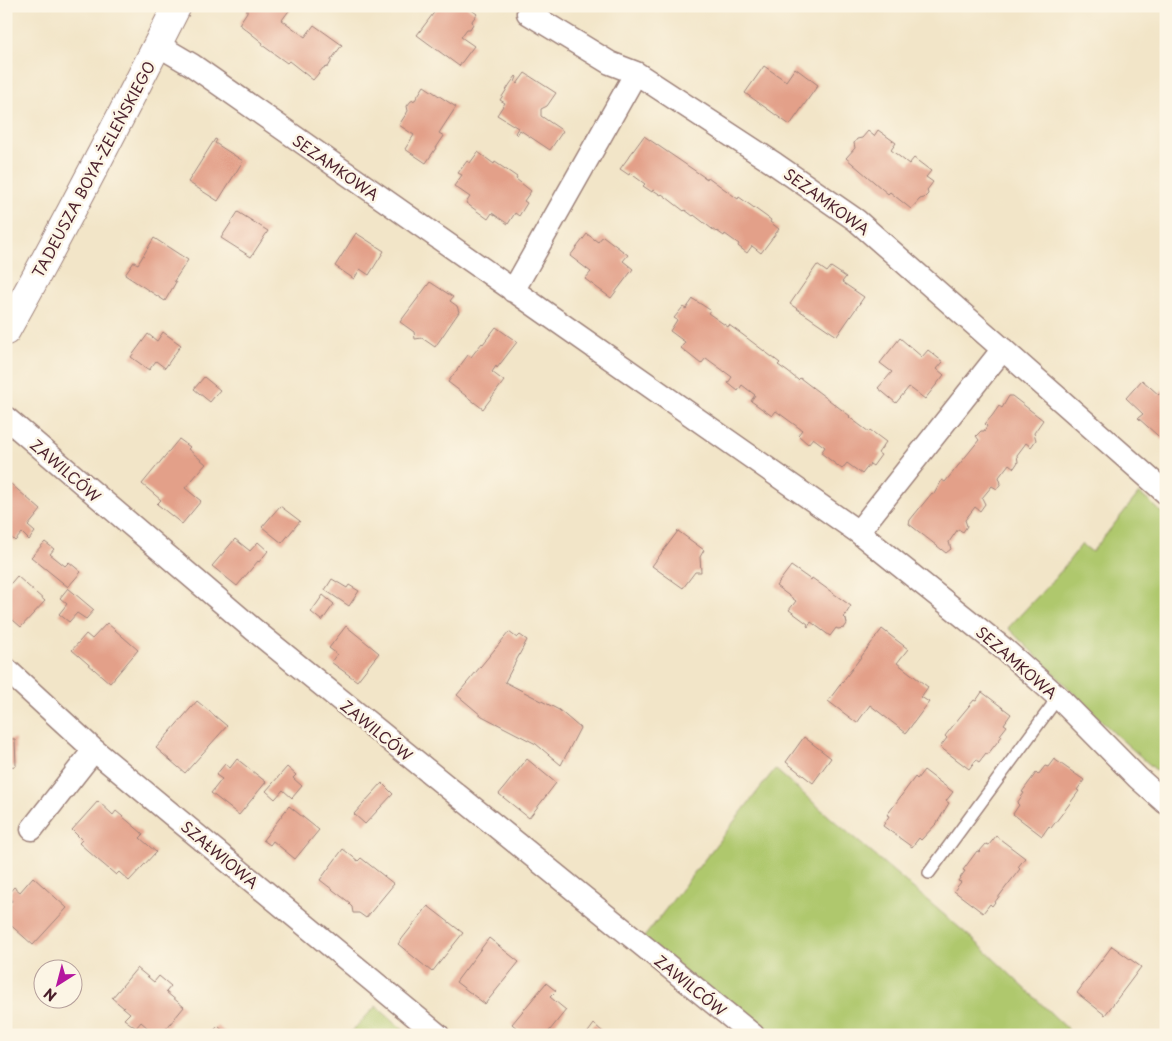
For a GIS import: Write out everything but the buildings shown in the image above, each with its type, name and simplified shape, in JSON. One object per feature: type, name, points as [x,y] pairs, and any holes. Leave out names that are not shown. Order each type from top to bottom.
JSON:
[{"type":"street","name":"TADEUSZA BOYA-ŻELEŃSKIEGO","points":[[6,331],[47,259],[178,6]]},
{"type":"street","name":"SEZAMKOWA","points":[[528,13],[610,63],[636,74],[775,164],[856,220],[1166,493]]},
{"type":"street","name":"SEZAMKOWA","points":[[158,45],[192,65],[513,292],[858,532],[1004,649],[1057,696],[1138,778],[1166,803]]},
{"type":"street","points":[[513,292],[636,74]]},
{"type":"street","points":[[858,532],[1002,349]]},
{"type":"street","name":"ZAWILCÓW","points":[[6,418],[253,629],[753,1035]]},
{"type":"street","name":"SZAŁWIOWA","points":[[6,669],[94,750],[438,1035]]},
{"type":"street","points":[[32,829],[94,750]]},
{"type":"lane","points":[[929,873],[1042,720],[1057,696]]},
{"type":"green space","points":[[1139,493],[1166,516],[1166,779],[1114,733],[1008,628],[1056,577],[1082,544],[1092,552]]},
{"type":"green space","points":[[775,769],[975,941],[1074,1035],[755,1035],[641,941]]},
{"type":"green space","points":[[376,1006],[409,1035],[348,1035]]}]
